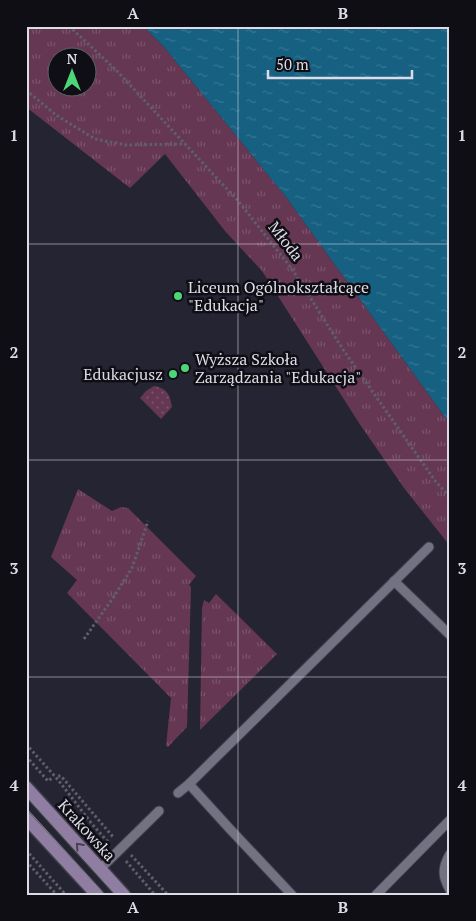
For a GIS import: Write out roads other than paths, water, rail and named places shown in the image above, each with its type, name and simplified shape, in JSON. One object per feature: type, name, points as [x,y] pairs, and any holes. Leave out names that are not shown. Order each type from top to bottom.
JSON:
[{"type":"main road","name":"Krakowska","points":[[26,788],[124,895]]},
{"type":"main road","points":[[26,818],[97,895]]},
{"type":"lane","points":[[178,793],[429,547]]},
{"type":"lane","points":[[394,581],[450,635]]},
{"type":"lane","points":[[189,784],[292,895]]},
{"type":"lane","points":[[100,868],[159,812]]},
{"type":"lane","points":[[376,895],[450,820]]},
{"type":"lane","points":[[450,854],[445,863],[444,876],[450,890]]},
{"type":"water","points":[[143,26],[450,26],[450,424],[286,197],[164,47]]},
{"type":"tram line","points":[[26,796],[116,895]]},
{"type":"tram line","points":[[26,808],[105,895]]},
{"type":"place","name":"Liceum Ogólnokształcące \"Edukacja\"","points":[[178,296]]},
{"type":"place","name":"Wyższa Szkoła Zarządzania \"Edukacja\"","points":[[185,368]]},
{"type":"place","name":"Edukacjusz","points":[[173,374]]}]
